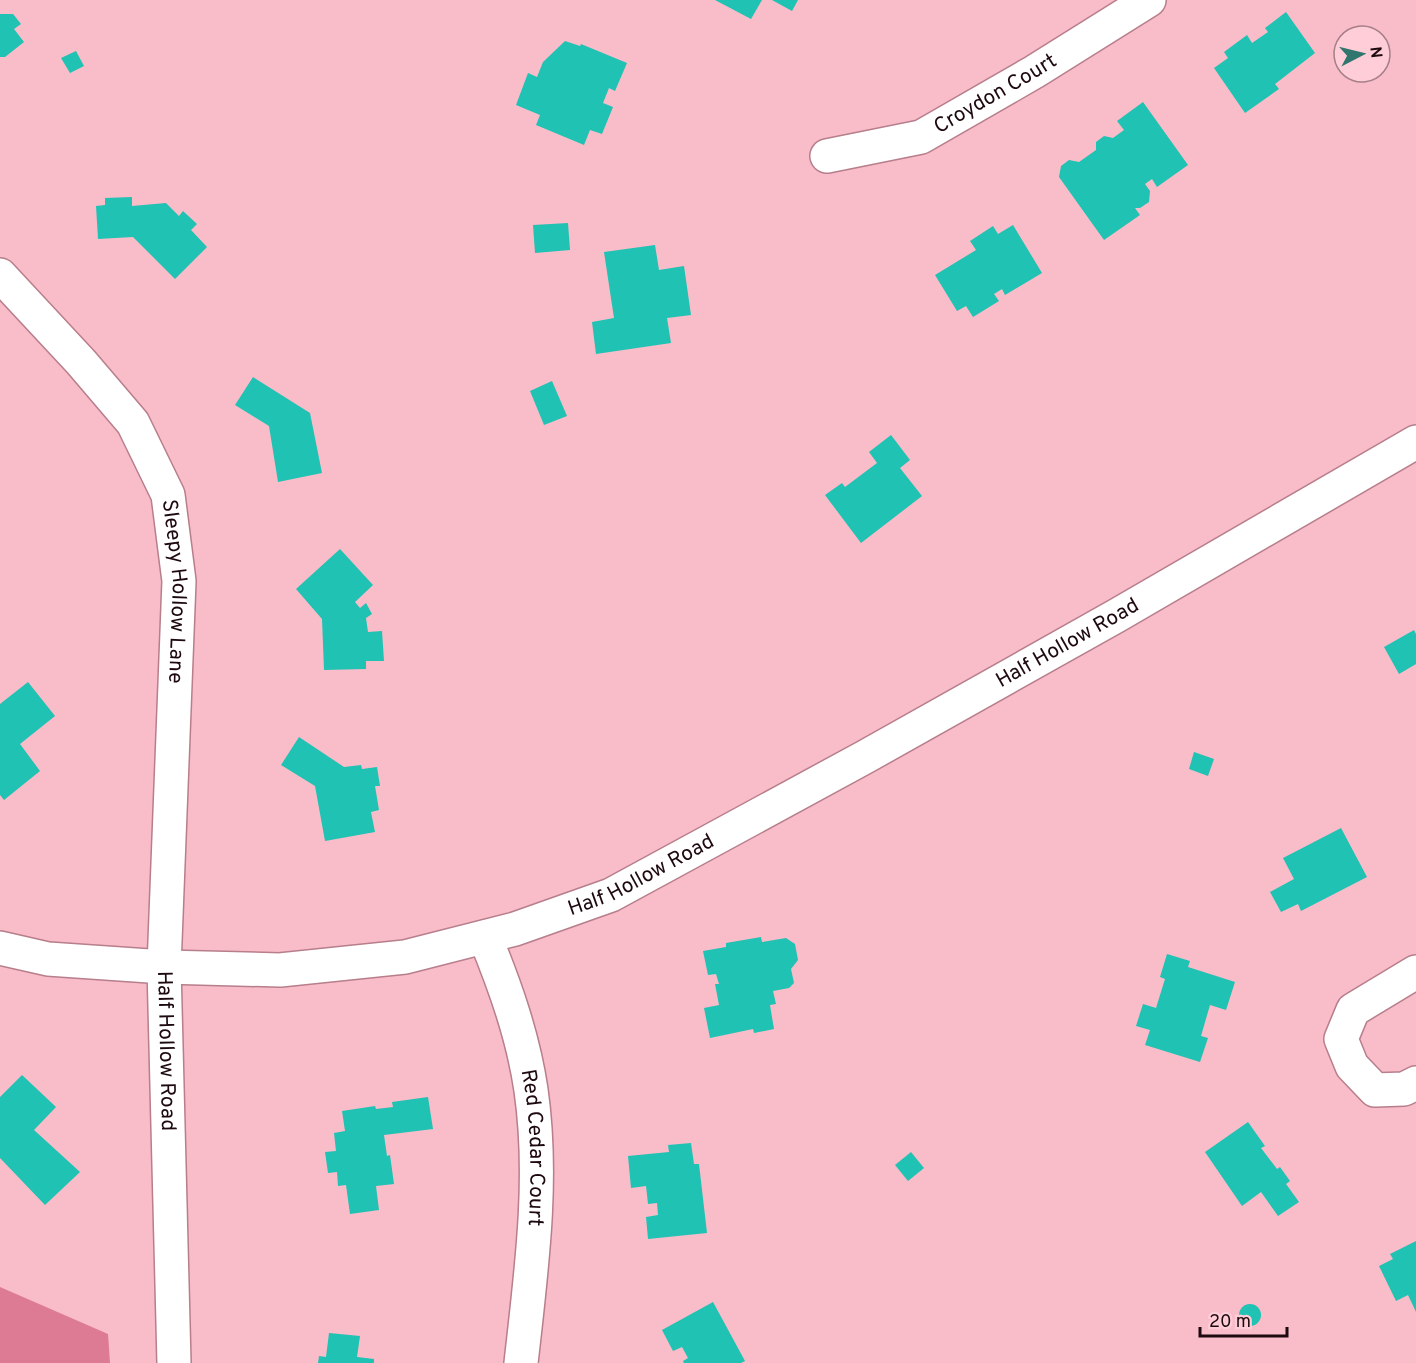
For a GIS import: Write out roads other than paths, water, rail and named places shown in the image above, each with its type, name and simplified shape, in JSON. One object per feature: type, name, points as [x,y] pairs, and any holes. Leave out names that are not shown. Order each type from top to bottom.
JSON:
[{"type":"street","name":"Croydon Court","points":[[827,156],[921,137],[1034,72],[1149,0]]},
{"type":"street","name":"Sleepy Hollow Lane","points":[[0,275],[81,362],[133,423],[168,495],[179,581],[164,967]]},
{"type":"street","name":"Half Hollow Road","points":[[174,1363],[164,967],[291,969],[405,957],[515,929],[611,895],[865,757],[1105,622],[1416,442]]},
{"type":"street","name":"Red Cedar Court","points":[[485,937],[515,1018],[531,1088],[536,1173],[532,1266],[521,1363]]},
{"type":"street","points":[[0,948],[48,959],[164,967]]},
{"type":"street","points":[[1416,972],[1353,1010],[1341,1040],[1352,1066],[1375,1090],[1404,1089],[1416,1083]]}]
